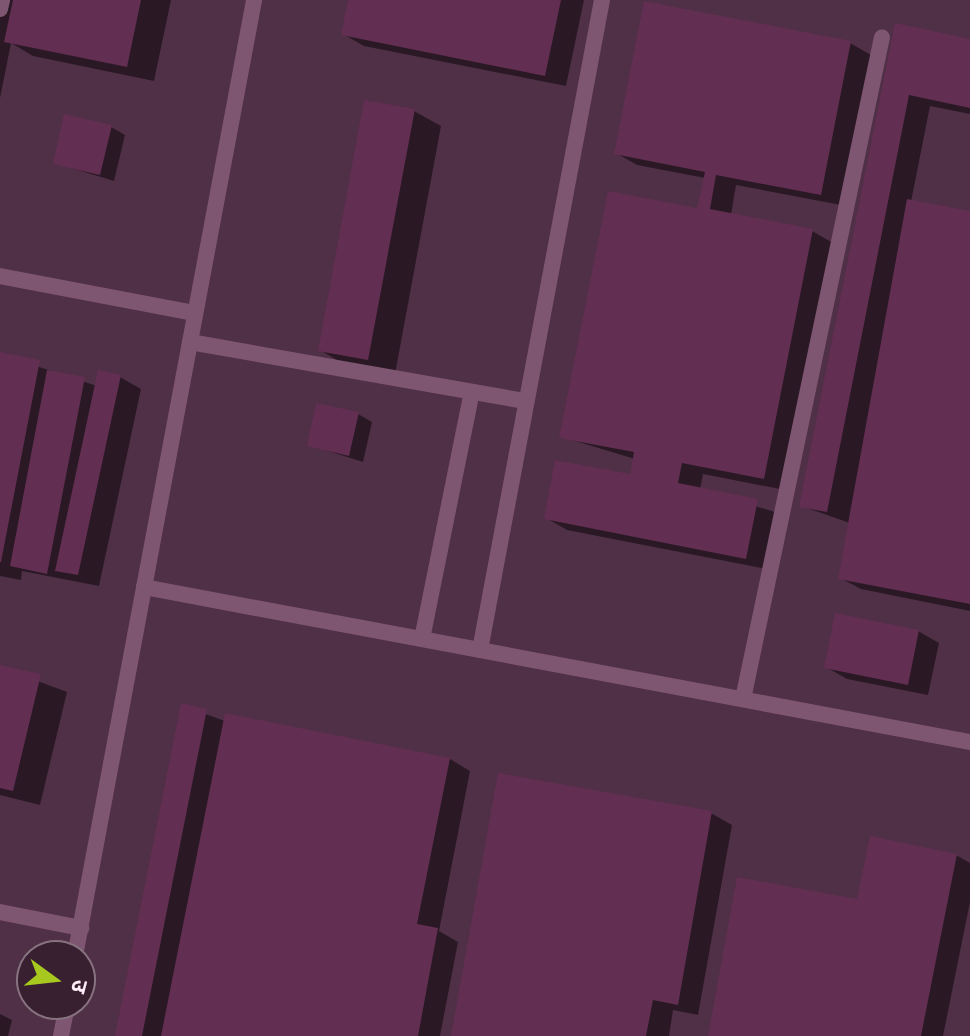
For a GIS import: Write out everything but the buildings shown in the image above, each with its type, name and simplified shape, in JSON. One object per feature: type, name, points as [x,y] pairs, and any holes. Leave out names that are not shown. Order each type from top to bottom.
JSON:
[{"type":"lane","points":[[0,9],[2,0]]},
{"type":"lane","points":[[78,940],[254,0]]},
{"type":"lane","points":[[480,650],[524,401],[602,0]]},
{"type":"lane","points":[[743,699],[882,37]]},
{"type":"lane","points":[[0,276],[194,313]]},
{"type":"lane","points":[[190,342],[524,401]]},
{"type":"lane","points":[[422,639],[472,392]]},
{"type":"lane","points":[[144,587],[970,742]]},
{"type":"lane","points":[[0,912],[81,928]]},
{"type":"shaded area","points":[[0,0],[970,0],[970,1036],[0,1036]]}]
